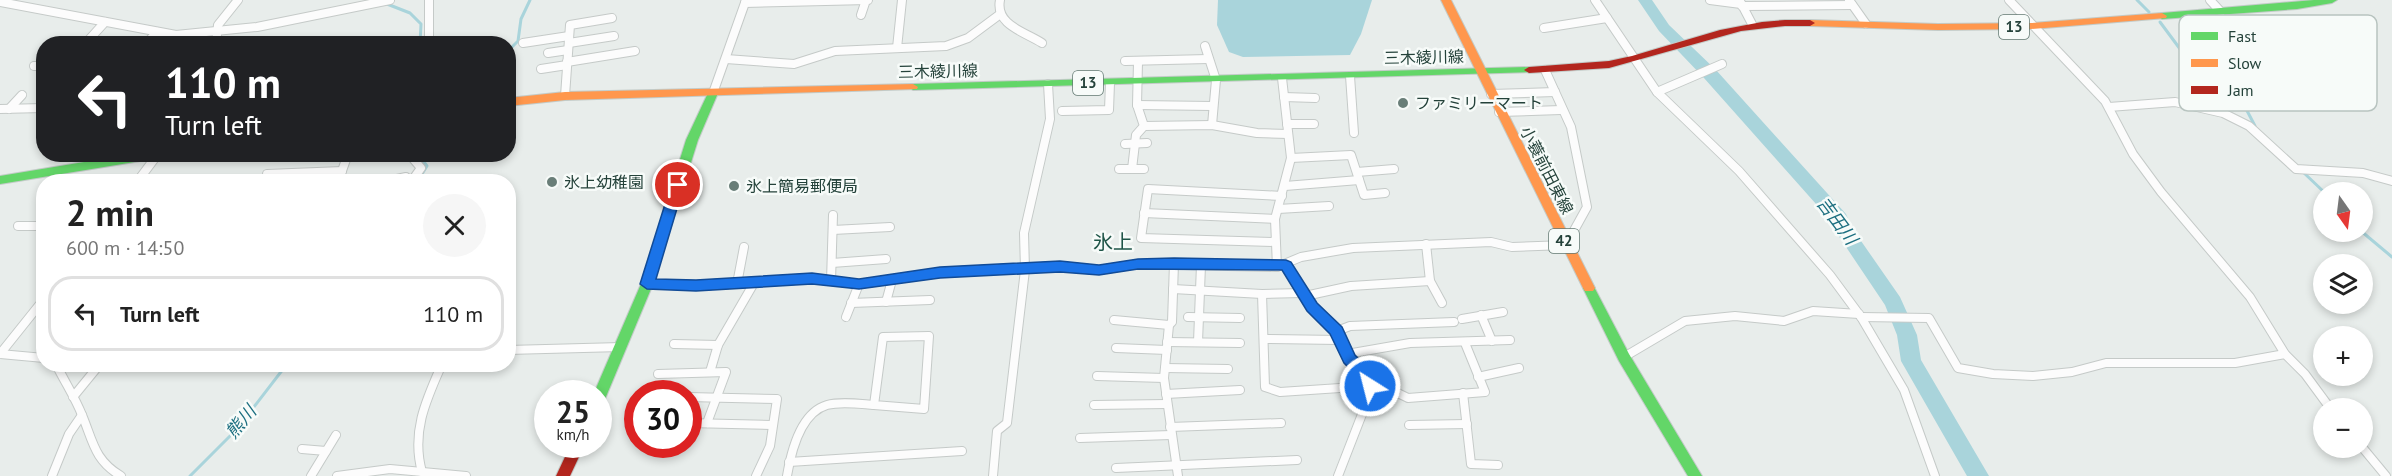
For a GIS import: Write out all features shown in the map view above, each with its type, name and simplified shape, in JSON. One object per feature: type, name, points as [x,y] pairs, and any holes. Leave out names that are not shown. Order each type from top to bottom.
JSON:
[{"type":"main road","name":"小蓑前田東線","points":[[1446,0],[1499,112],[1624,357],[1695,476]]},
{"type":"main road","name":"三木綾川線","points":[[2181,15],[2329,0]]},
{"type":"main road","name":"三木綾川線","points":[[516,101],[565,96],[1545,70],[1600,67],[1634,60],[1752,24],[1794,22],[2031,26],[2179,15]]},
{"type":"main road","points":[[606,380],[647,284],[692,140],[713,93]]},
{"type":"main road","points":[[38,174],[114,162]]},
{"type":"main road","points":[[0,180],[36,174]]},
{"type":"main road","points":[[563,476],[571,458]]},
{"type":"street","points":[[218,36],[218,25],[222,16],[238,0]]},
{"type":"street","points":[[0,2],[176,35],[290,21],[390,0]]},
{"type":"street","points":[[429,0],[429,36]]},
{"type":"street","points":[[713,93],[746,1],[867,0],[861,15]]},
{"type":"street","points":[[897,48],[902,0]]},
{"type":"street","points":[[999,0],[999,15],[1006,24],[1030,33],[1042,43]]},
{"type":"street","points":[[1595,0],[1658,92],[1739,171],[1830,275],[1860,316],[1904,390],[1935,476]]},
{"type":"street","points":[[1710,0],[1741,3],[1851,2],[1866,24]]},
{"type":"street","points":[[2009,0],[2031,26],[2090,84],[2109,107],[2133,154],[2161,192],[2250,297],[2285,354],[2305,374],[2323,398]]},
{"type":"street","points":[[2210,0],[2222,12]]},
{"type":"street","points":[[1741,3],[1752,24]]},
{"type":"street","points":[[726,59],[794,64],[811,60],[818,54],[835,51],[962,43],[975,36],[999,15]]},
{"type":"street","points":[[565,96],[570,25],[612,18]]},
{"type":"street","points":[[1544,28],[1607,18]]},
{"type":"street","points":[[92,36],[105,22]]},
{"type":"street","points":[[153,36],[157,32]]},
{"type":"street","points":[[523,42],[569,43],[614,36]]},
{"type":"street","points":[[549,53],[569,43]]},
{"type":"street","points":[[1205,46],[1213,64],[1216,80],[1212,125]]},
{"type":"street","points":[[541,69],[635,51]]},
{"type":"street","points":[[1125,61],[1209,59]]},
{"type":"street","points":[[1138,62],[1137,105],[1144,126]]},
{"type":"street","points":[[1658,92],[1720,65]]},
{"type":"street","points":[[647,284],[696,286],[753,284],[789,279],[859,284],[940,273],[1025,270],[1060,266],[1099,270],[1138,264],[1174,263],[1282,266],[1301,257],[1353,248],[1491,242],[1512,247],[1566,245],[1587,207],[1571,127],[1561,110],[1545,70]]},
{"type":"street","points":[[1350,76],[1354,133]]},
{"type":"street","points":[[1282,78],[1291,158],[1275,219],[1275,242],[1282,266],[1338,336],[1347,354],[1370,383],[1366,404],[1338,476]]},
{"type":"street","points":[[1062,111],[1109,110],[1110,83]]},
{"type":"street","points":[[993,476],[998,431],[1007,423],[1025,270],[1024,233],[1050,119],[1048,84]]},
{"type":"street","points":[[1491,94],[1554,92]]},
{"type":"street","points":[[4,109],[22,95]]},
{"type":"street","points":[[1284,97],[1315,98]]},
{"type":"street","points":[[2109,107],[2179,103]]},
{"type":"street","points":[[1137,105],[1212,106]]},
{"type":"street","points":[[4,109],[36,108]]},
{"type":"street","points":[[1499,112],[1561,110]]},
{"type":"street","points":[[2214,111],[2249,126],[2296,169],[2363,173],[2392,181]]},
{"type":"street","points":[[1287,124],[1314,124]]},
{"type":"street","points":[[1132,169],[1136,135],[1144,126],[1212,125],[1257,133],[1288,134]]},
{"type":"street","points":[[1125,144],[1147,143]]},
{"type":"street","points":[[1291,158],[1351,155],[1364,195],[1384,193]]},
{"type":"street","points":[[143,174],[152,162]]},
{"type":"street","points":[[341,174],[345,162]]},
{"type":"street","points":[[416,162],[421,168],[417,174]]},
{"type":"street","points":[[1119,169],[1144,169]]},
{"type":"street","points":[[1285,186],[1394,169]]},
{"type":"street","points":[[267,174],[342,171]]},
{"type":"street","points":[[1275,242],[1141,238],[1148,189],[1282,196]]},
{"type":"street","points":[[1278,209],[1329,206]]},
{"type":"street","points":[[1144,213],[1275,219]]},
{"type":"street","points":[[831,281],[833,216]]},
{"type":"street","points":[[18,226],[36,226]]},
{"type":"street","points":[[833,230],[890,227]]},
{"type":"street","points":[[1426,244],[1430,281],[1442,303]]},
{"type":"street","points":[[738,284],[744,247]]},
{"type":"street","points":[[832,263],[886,259]]},
{"type":"street","points":[[1174,263],[1172,322],[1169,325],[1165,373],[1170,431],[1178,471]]},
{"type":"street","points":[[1198,342],[1201,265]]},
{"type":"street","points":[[886,302],[892,280]]},
{"type":"street","points":[[1173,289],[1303,295],[1351,286],[1430,281]]},
{"type":"street","points":[[710,372],[718,345],[753,284]]},
{"type":"street","points":[[846,317],[859,284]]},
{"type":"street","points":[[1262,294],[1263,380],[1265,387],[1271,391],[1370,383],[1408,398],[1485,392],[1465,343]]},
{"type":"street","points":[[852,303],[930,300]]},
{"type":"street","points":[[0,354],[36,309]]},
{"type":"street","points":[[1624,357],[1685,321],[1735,316],[1784,321],[1813,311],[1879,318],[1929,318],[1958,368],[1975,372],[2038,375],[2089,370],[2106,363],[2235,363],[2285,354]]},
{"type":"street","points":[[1264,339],[1338,336],[1350,326],[1458,320],[1503,312]]},
{"type":"street","points":[[1481,315],[1492,341]]},
{"type":"street","points":[[1188,317],[1240,318]]},
{"type":"street","points":[[1114,320],[1169,325]]},
{"type":"street","points":[[787,476],[789,462],[801,432],[813,413],[827,404],[924,409],[929,336],[883,337],[874,406]]},
{"type":"street","points":[[1347,354],[1410,343],[1510,340]]},
{"type":"street","points":[[1116,348],[1198,342],[1240,343]]},
{"type":"street","points":[[674,344],[718,345]]},
{"type":"street","points":[[516,350],[621,347]]},
{"type":"street","points":[[0,354],[36,357]]},
{"type":"street","points":[[1478,376],[1519,368]]},
{"type":"street","points":[[1097,376],[1228,369]]},
{"type":"street","points":[[60,372],[82,415],[90,442],[108,468],[121,476]]},
{"type":"street","points":[[73,397],[93,372]]},
{"type":"street","points":[[422,472],[415,442],[418,426],[439,372]]},
{"type":"street","points":[[658,374],[726,372],[707,423]]},
{"type":"street","points":[[1094,405],[1167,399],[1222,390],[1240,390]]},
{"type":"street","points":[[1463,393],[1471,464],[1498,465]]},
{"type":"street","points":[[702,397],[777,399],[771,425],[770,446],[756,476]]},
{"type":"street","points":[[52,476],[69,434],[82,415]]},
{"type":"street","points":[[702,423],[771,425]]},
{"type":"street","points":[[1080,438],[1281,423]]},
{"type":"street","points":[[1409,425],[1467,424]]},
{"type":"street","points":[[311,476],[336,435]]},
{"type":"street","points":[[302,449],[326,451]]},
{"type":"street","points":[[789,462],[962,451]]},
{"type":"street","points":[[2371,458],[2386,476]]},
{"type":"street","points":[[1116,468],[1178,471],[1297,460]]},
{"type":"street","points":[[337,476],[390,469],[466,476]]},
{"type":"water","points":[[1218,0],[1372,0],[1361,34],[1350,55],[1243,57],[1229,52],[1217,25]]},
{"type":"waterway","name":"熊川","points":[[516,43],[521,19],[530,0]]},
{"type":"waterway","name":"吉田川","points":[[1645,0],[1664,28],[1710,74],[1840,219],[1844,230],[1893,302],[1907,335],[1911,361],[1978,476]]},
{"type":"waterway","points":[[2137,0],[2149,12]]},
{"type":"waterway","points":[[387,4],[410,13],[421,24],[420,36]]},
{"type":"waterway","points":[[2160,22],[2179,48]]},
{"type":"waterway","points":[[2247,111],[2255,126]]},
{"type":"waterway","name":"熊川","points":[[422,174],[427,166],[424,162]]},
{"type":"waterway","points":[[2304,173],[2313,182]]},
{"type":"waterway","points":[[2373,241],[2392,257]]},
{"type":"waterway","name":"熊川","points":[[190,476],[237,429],[281,372]]},
{"type":"traffic: fast","points":[[2162,16],[2297,6],[2332,0]]},
{"type":"traffic: fast","points":[[913,87],[1529,70]]},
{"type":"traffic: fast","points":[[606,380],[647,284],[692,140],[713,93]]},
{"type":"traffic: fast","points":[[37,174],[110,162]]},
{"type":"traffic: fast","points":[[0,180],[36,174]]},
{"type":"traffic: fast","points":[[1589,288],[1624,357],[1695,476]]},
{"type":"traffic: slow","points":[[1446,0],[1589,288]]},
{"type":"traffic: slow","points":[[1810,23],[1938,27],[2031,26],[2162,16]]},
{"type":"traffic: slow","points":[[516,101],[565,96],[913,87]]},
{"type":"traffic: jam","points":[[1529,70],[1609,65],[1741,28],[1785,23],[1810,23]]},
{"type":"traffic: jam","points":[[563,476],[571,458]]},
{"type":"place","name":"ファミリーマート","points":[[1403,103]]},
{"type":"place","name":"氷上幼稚園","points":[[552,182]]},
{"type":"place","name":"氷上簡易郵便局","points":[[734,186]]},
{"type":"district","name":"氷上","points":[[1113,242]]},
{"type":"route","points":[[678,185],[647,284],[696,286],[767,284],[789,279],[812,279],[859,284],[940,273],[1025,270],[1060,266],[1099,270],[1138,264],[1174,263],[1277,267],[1286,265],[1312,307],[1337,331],[1349,359],[1371,380],[1370,386]]}]
